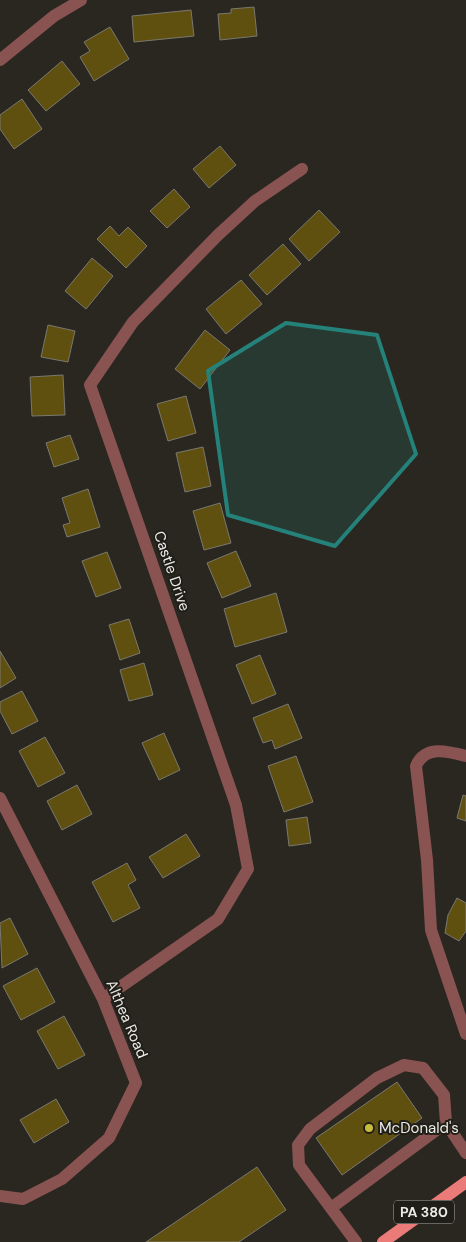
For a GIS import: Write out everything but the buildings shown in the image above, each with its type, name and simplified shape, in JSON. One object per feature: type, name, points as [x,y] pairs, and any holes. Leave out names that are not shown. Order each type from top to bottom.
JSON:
[{"type":"main road","name":"PA 380","points":[[383,1242],[466,1182]]},
{"type":"street","points":[[0,60],[54,16],[81,0]]},
{"type":"street","name":"Castle Drive","points":[[103,999],[218,920],[248,869],[236,805],[90,385],[133,322],[211,241],[255,202],[302,169]]},
{"type":"street","points":[[466,756],[432,751],[420,757],[416,766],[427,860],[432,930],[466,1034]]},
{"type":"street","name":"Althea Road","points":[[0,798],[103,999],[136,1083],[109,1138],[62,1179],[23,1199],[0,1196]]},
{"type":"street","points":[[356,1242],[299,1165],[298,1145],[310,1129],[377,1078],[404,1065],[423,1068],[444,1095],[446,1122],[466,1153]]},
{"type":"street","points":[[331,1208],[446,1122]]},
{"type":"highlighted area","points":[[286,323],[377,335],[416,454],[335,546],[228,515],[208,371]]},
{"type":"place","name":"McDonald's","points":[[369,1128]]}]
